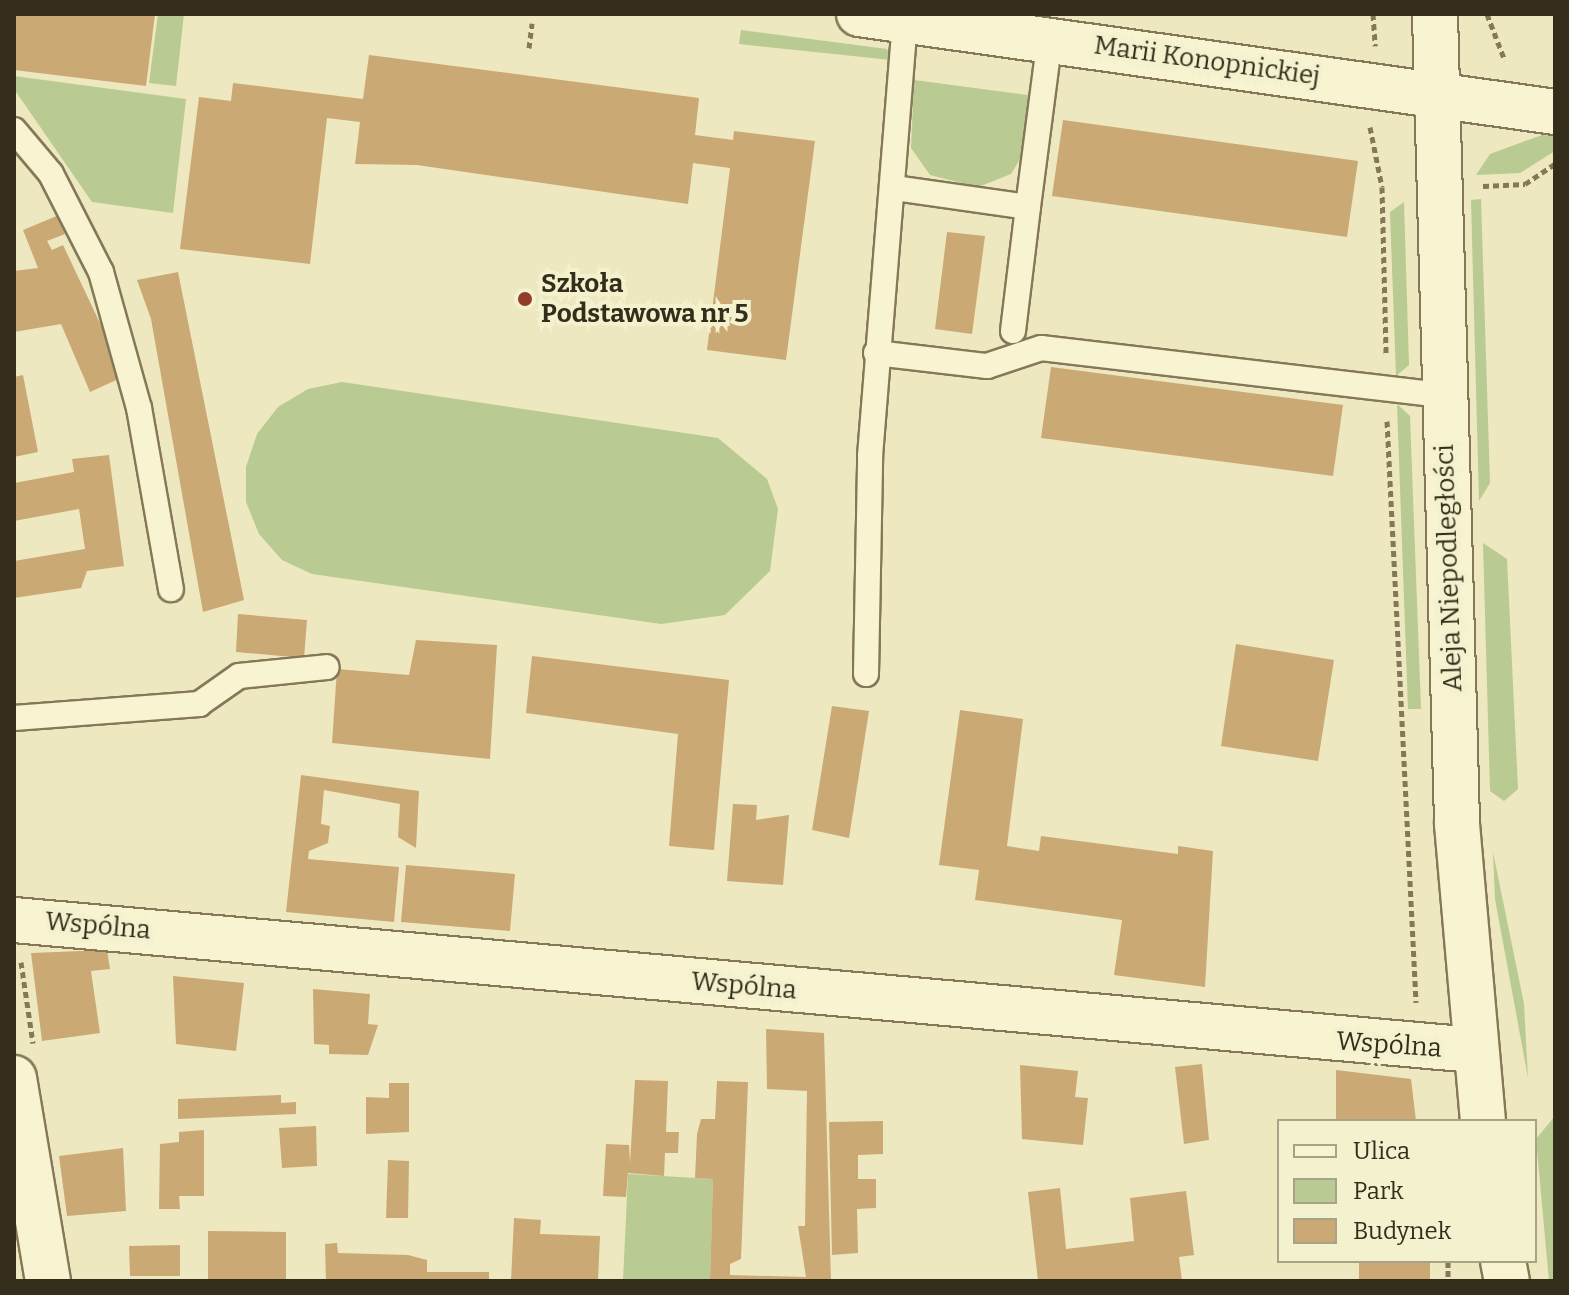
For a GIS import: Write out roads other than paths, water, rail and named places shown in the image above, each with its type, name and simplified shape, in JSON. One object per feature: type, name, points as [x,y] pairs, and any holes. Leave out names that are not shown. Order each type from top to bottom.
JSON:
[{"type":"street","name":"Marii Konopnickiej","points":[[859,14],[1050,38],[1555,112]]},
{"type":"street","name":"Aleja Niepodległości","points":[[1435,14],[1457,824],[1473,1050],[1483,1119]]},
{"type":"street","name":"Wspólna","points":[[14,920],[1473,1050]]},
{"type":"street","points":[[14,1078],[48,1281]]},
{"type":"lane","points":[[866,674],[876,353],[895,188],[905,20]]},
{"type":"lane","points":[[1013,331],[1050,38]]},
{"type":"lane","points":[[14,130],[51,174],[101,272],[139,408],[171,589]]},
{"type":"lane","points":[[895,188],[1028,207]]},
{"type":"lane","points":[[876,353],[987,366],[1041,348],[1444,395]]},
{"type":"lane","points":[[14,718],[199,704],[239,676],[327,667]]},
{"type":"place","name":"Szkoła Podstawowa nr 5","points":[[525,299]]}]
